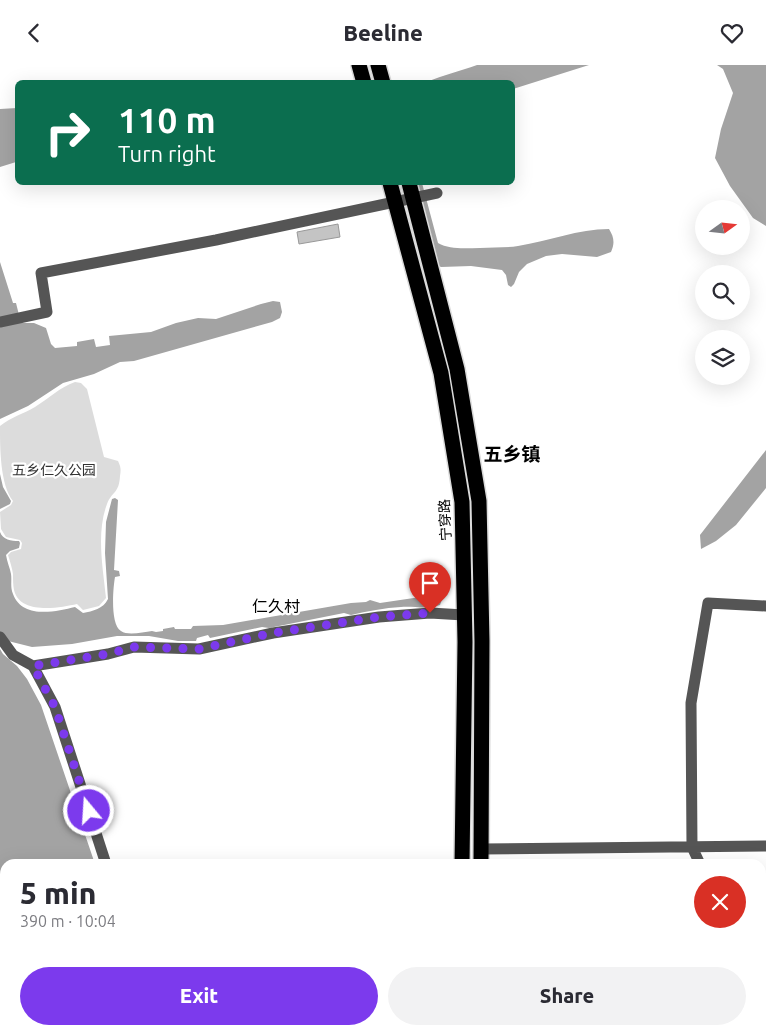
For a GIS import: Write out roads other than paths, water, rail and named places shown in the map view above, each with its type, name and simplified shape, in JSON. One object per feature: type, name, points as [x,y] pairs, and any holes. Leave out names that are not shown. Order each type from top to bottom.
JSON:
[{"type":"highway","points":[[359,65],[363,80]]},
{"type":"highway","points":[[378,65],[382,80]]},
{"type":"highway","name":"宁穿路","points":[[391,185],[441,373],[462,502],[464,615],[462,859]]},
{"type":"highway","points":[[421,193],[458,369],[479,501],[482,641],[481,857]]},
{"type":"street","points":[[0,322],[47,312],[41,273],[216,240],[396,201],[421,193]]},
{"type":"street","points":[[698,859],[692,847],[691,703],[708,603],[766,606]]},
{"type":"street","points":[[33,666],[108,654],[134,647],[199,649],[273,633],[379,617],[430,613],[464,615]]},
{"type":"street","points":[[0,637],[13,655],[33,666],[55,707],[104,859]]},
{"type":"street","points":[[481,857],[692,847],[766,846]]},
{"type":"district","name":"五乡镇","points":[[512,454]]},
{"type":"district","name":"仁久村","points":[[276,606]]},
{"type":"park label","name":"五乡仁久公园","points":[[54,470]]}]
